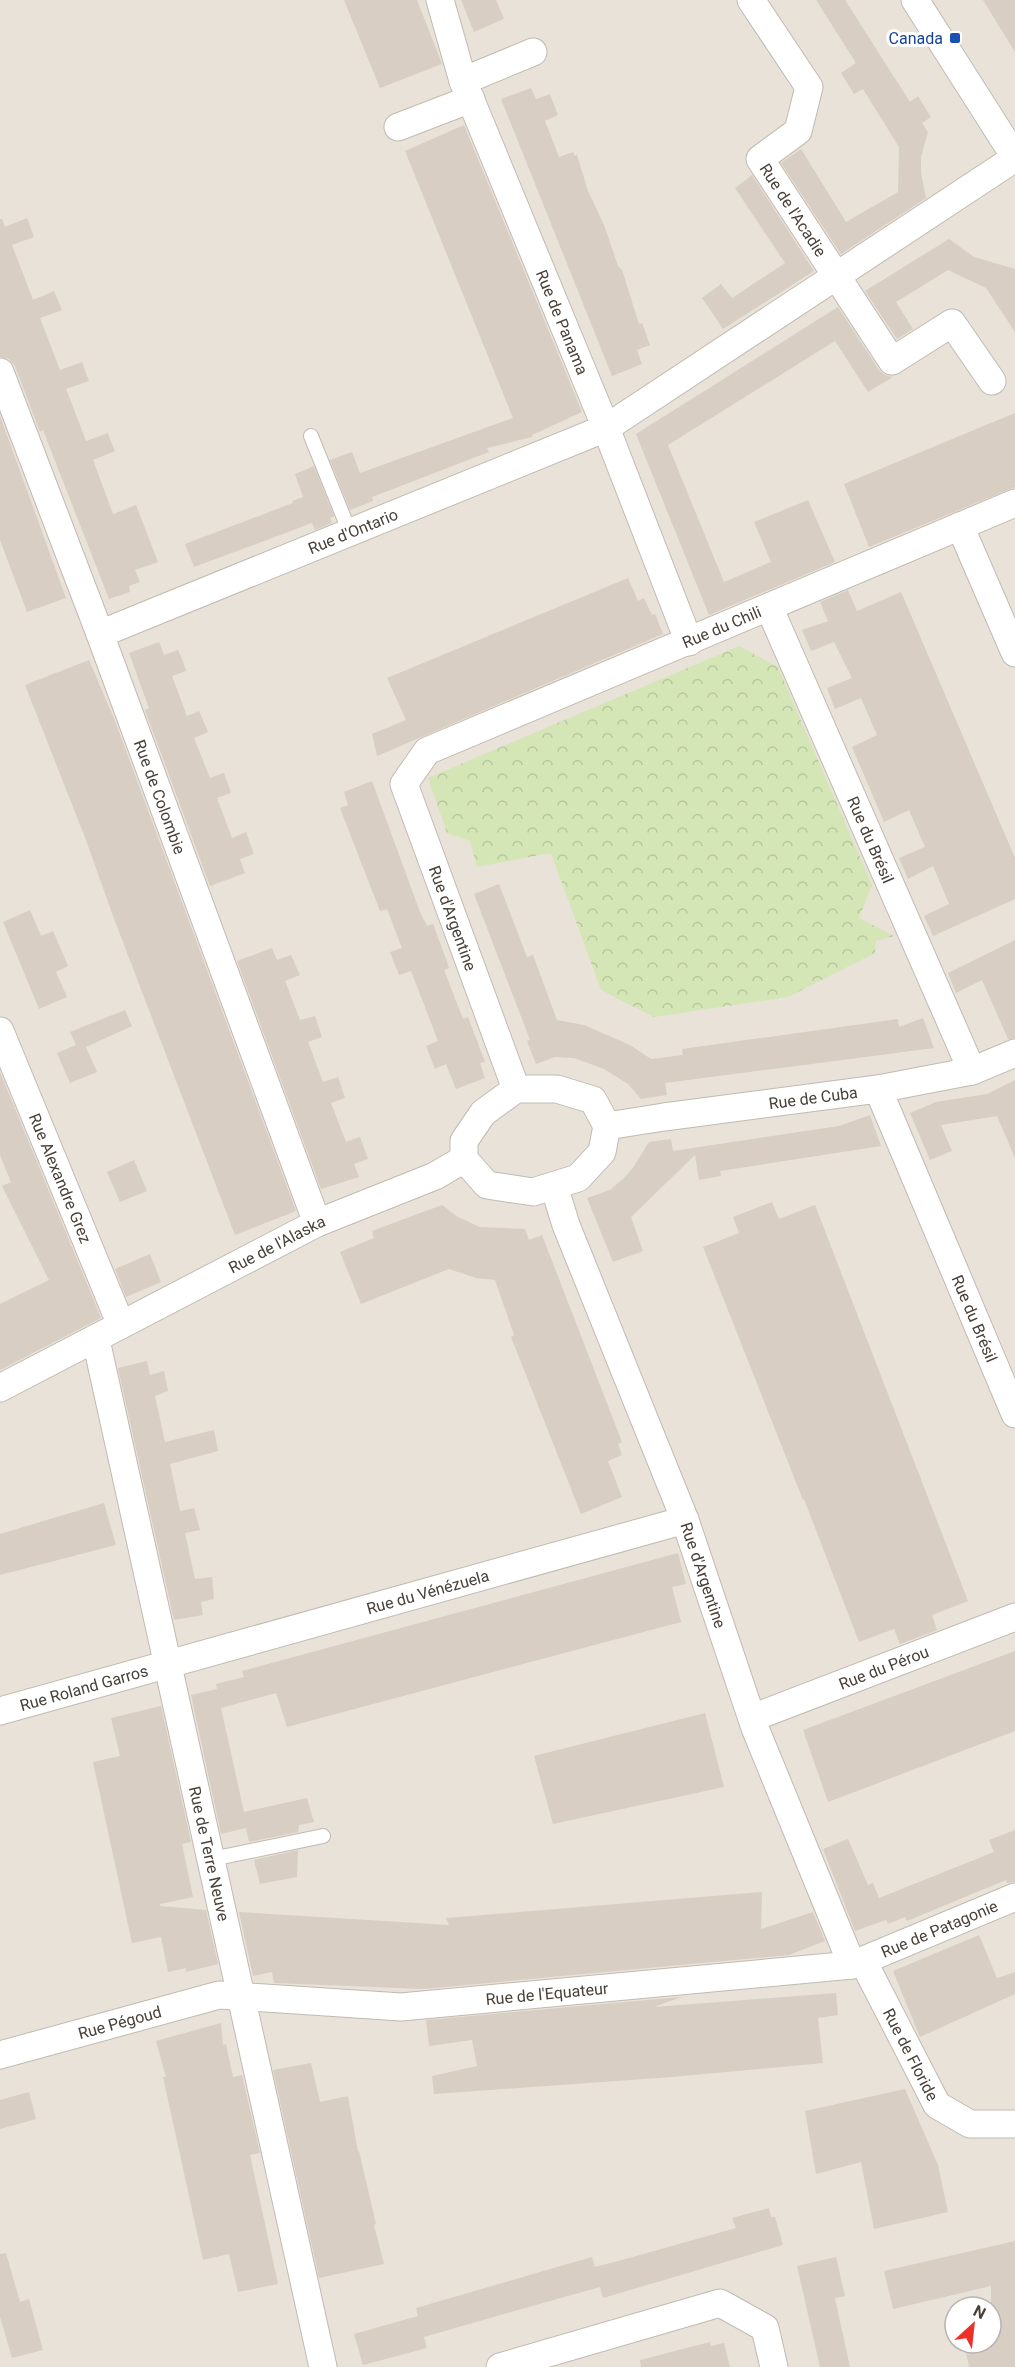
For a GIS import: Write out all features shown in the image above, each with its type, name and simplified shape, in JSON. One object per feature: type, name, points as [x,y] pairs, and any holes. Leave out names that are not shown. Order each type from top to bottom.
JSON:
[{"type":"street","name":"Rue de Panama","points":[[440,0],[467,90],[606,428],[688,642]]},
{"type":"street","name":"Rue de l'Acadie","points":[[751,0],[809,87],[798,132],[759,159],[892,361],[952,323],[992,381]]},
{"type":"street","points":[[606,428],[1015,158],[915,0]]},
{"type":"street","points":[[398,127],[533,52]]},
{"type":"street","name":"Rue de Colombie","points":[[0,372],[100,634],[317,1223]]},
{"type":"street","name":"Rue d'Ontario","points":[[100,634],[606,428]]},
{"type":"street","name":"Rue du Chili","points":[[427,752],[1015,503]]},
{"type":"street","points":[[960,526],[1015,653]]},
{"type":"street","name":"Rue du Brésil","points":[[769,607],[972,1071]]},
{"type":"street","name":"Rue d'Argentine","points":[[427,752],[404,784],[516,1089]]},
{"type":"street","name":"Rue Alexandre Grez","points":[[0,1031],[121,1325]]},
{"type":"street","name":"Rue de Cuba","points":[[607,1126],[878,1089],[972,1071],[1015,1053]]},
{"type":"street","points":[[516,1089],[557,1089],[593,1100],[607,1126],[602,1152],[578,1178],[532,1192],[487,1185],[464,1159],[464,1141],[483,1113],[516,1089]]},
{"type":"street","name":"Rue du Brésil","points":[[878,1089],[1015,1414]]},
{"type":"street","name":"Rue de l'Alaska","points":[[0,1388],[317,1223],[435,1176],[464,1159]]},
{"type":"street","name":"Rue d'Argentine","points":[[554,1186],[566,1226],[685,1520],[752,1718],[858,1963]]},
{"type":"street","name":"Rue de Terre Neuve","points":[[96,1340],[323,2367]]},
{"type":"street","name":"Rue du Vénézuela","points":[[169,1665],[685,1520]]},
{"type":"street","name":"Rue du Pérou","points":[[752,1718],[1015,1617]]},
{"type":"street","name":"Rue Roland Garros","points":[[0,1711],[169,1665]]},
{"type":"street","name":"Rue de Patagonie","points":[[858,1963],[1015,1897]]},
{"type":"street","name":"Rue de l'Equateur","points":[[242,1997],[401,2007],[858,1963]]},
{"type":"street","name":"Rue de Floride","points":[[858,1963],[937,2105],[970,2124],[1015,2124]]},
{"type":"street","name":"Rue Pégoud","points":[[0,2055],[219,1995],[242,1997]]},
{"type":"street","points":[[500,2367],[543,2361],[720,2303],[765,2328],[774,2367]]},
{"type":"lane","points":[[311,436],[350,533]]},
{"type":"lane","points":[[212,1859],[323,1836]]},
{"type":"shaded area","points":[[0,0],[1015,0],[1015,2367],[0,2367]]},
{"type":"green space","points":[[739,646],[778,667],[872,885],[859,918],[894,936],[876,941],[875,953],[788,997],[654,1017],[601,990],[551,853],[477,867],[470,841],[447,833],[428,778]]},
{"type":"building","points":[[344,0],[417,0],[442,64],[380,88]]},
{"type":"building","points":[[461,0],[496,0],[504,19],[474,32]]},
{"type":"building","points":[[816,0],[845,0],[910,102],[918,96],[931,117],[922,123],[928,132],[921,157],[921,173],[926,198],[841,254],[781,163],[801,149],[846,222],[898,192],[899,147],[863,89],[854,94],[841,73],[856,63]]},
{"type":"building","points":[[983,0],[1015,0],[1015,52]]},
{"type":"building","points":[[531,88],[536,99],[550,94],[558,115],[545,121],[559,157],[573,152],[575,156],[577,155],[588,191],[604,225],[618,266],[622,270],[639,324],[642,323],[650,345],[637,350],[642,364],[612,376],[501,99]]},
{"type":"building","points":[[464,125],[582,412],[532,437],[487,448],[489,452],[372,497],[373,501],[350,510],[330,460],[352,452],[360,473],[513,418],[405,151]]},
{"type":"building","points":[[752,175],[814,271],[723,329],[702,298],[721,284],[732,298],[785,263],[735,188]]},
{"type":"building","points":[[27,218],[34,237],[12,245],[33,300],[54,291],[62,310],[40,318],[60,370],[82,362],[89,381],[66,389],[86,441],[108,433],[115,451],[93,460],[113,514],[136,505],[158,562],[135,570],[140,582],[129,586],[130,592],[109,599],[43,430],[40,432],[15,366],[9,359],[0,357],[0,219],[5,227]]},
{"type":"building","points":[[949,239],[974,257],[1015,269],[1015,332],[986,288],[948,270],[896,302],[913,329],[897,339],[865,291]]},
{"type":"building","points":[[838,307],[879,370],[893,377],[868,392],[835,341],[668,445],[724,582],[771,562],[754,522],[808,500],[835,562],[709,615],[636,434]]},
{"type":"building","points":[[1015,413],[1015,487],[869,547],[844,484]]},
{"type":"building","points":[[0,416],[66,598],[27,612],[0,540]]},
{"type":"building","points":[[314,466],[334,516],[330,518],[332,523],[315,530],[312,523],[194,567],[185,544],[293,503],[292,501],[303,497],[295,474]]},
{"type":"building","points":[[628,578],[638,601],[644,598],[652,615],[655,614],[663,634],[377,756],[372,734],[406,720],[387,678]]},
{"type":"building","points":[[848,590],[857,611],[901,592],[1015,858],[1015,899],[933,936],[924,916],[949,904],[933,866],[908,879],[899,858],[925,847],[909,810],[884,822],[852,747],[877,735],[861,698],[835,709],[827,688],[852,678],[834,642],[811,651],[802,630],[828,621],[820,602]]},
{"type":"building","points":[[159,642],[164,655],[178,650],[183,661],[186,671],[172,676],[187,716],[199,711],[208,732],[194,738],[210,778],[224,773],[231,793],[217,798],[232,838],[246,832],[254,854],[240,859],[245,873],[210,886],[145,710],[149,708],[129,653]]},
{"type":"building","points":[[89,660],[115,721],[296,1211],[235,1235],[25,685]]},
{"type":"building","points":[[372,781],[420,912],[427,926],[433,924],[449,968],[444,970],[463,1019],[468,1017],[485,1062],[480,1063],[485,1078],[456,1089],[446,1064],[435,1069],[426,1046],[438,1041],[411,971],[399,975],[390,952],[402,948],[387,909],[380,911],[340,808],[348,805],[344,792]]},
{"type":"building","points":[[499,884],[527,957],[533,955],[557,1020],[584,1025],[630,1045],[651,1059],[683,1055],[682,1049],[898,1019],[899,1027],[923,1018],[934,1048],[665,1083],[667,1095],[641,1099],[628,1084],[604,1069],[574,1058],[555,1057],[536,1064],[527,1041],[530,1040],[474,894]]},
{"type":"building","points":[[30,910],[41,936],[53,931],[68,966],[56,972],[67,997],[39,1009],[3,922]]},
{"type":"building","points":[[1015,940],[1015,1038],[1008,1039],[982,980],[956,993],[948,973]]},
{"type":"building","points":[[272,948],[277,960],[291,955],[300,975],[285,981],[300,1020],[315,1016],[322,1037],[308,1042],[323,1082],[338,1077],[345,1098],[331,1103],[346,1142],[360,1137],[368,1159],[354,1164],[359,1177],[321,1189],[237,961]]},
{"type":"building","points":[[125,1010],[132,1026],[86,1047],[97,1072],[70,1083],[57,1053],[76,1045],[70,1032]]},
{"type":"building","points":[[0,1072],[101,1318],[0,1370],[0,1304],[49,1280],[2,1186],[11,1182],[0,1155]]},
{"type":"building","points":[[1015,1080],[1015,1158],[997,1116],[941,1125],[952,1151],[930,1160],[910,1113],[936,1102],[987,1094]]},
{"type":"building","points":[[870,1115],[881,1146],[720,1171],[721,1176],[699,1180],[695,1155],[631,1217],[643,1251],[613,1262],[587,1198],[610,1190],[624,1178],[649,1142],[671,1139],[673,1151],[839,1126]]},
{"type":"building","points":[[134,1160],[147,1191],[120,1202],[107,1172]]},
{"type":"building","points":[[772,1202],[779,1219],[815,1205],[968,1601],[932,1615],[937,1630],[900,1644],[894,1629],[859,1642],[703,1247],[739,1233],[733,1217]]},
{"type":"building","points":[[442,1205],[458,1217],[480,1227],[525,1229],[529,1240],[542,1235],[622,1442],[618,1444],[622,1455],[608,1461],[622,1497],[581,1514],[511,1337],[514,1335],[495,1280],[476,1278],[449,1269],[361,1304],[340,1252],[374,1238],[372,1231]]},
{"type":"building","points":[[150,1254],[161,1282],[126,1297],[115,1269]]},
{"type":"building","points":[[147,1361],[150,1375],[164,1371],[168,1391],[155,1396],[165,1442],[214,1430],[218,1451],[170,1464],[180,1511],[194,1508],[200,1530],[185,1533],[195,1579],[212,1577],[214,1599],[201,1602],[203,1615],[174,1620],[118,1368]]},
{"type":"building","points":[[104,1503],[116,1545],[0,1575],[0,1534]]},
{"type":"building","points":[[678,1553],[686,1584],[672,1587],[681,1622],[287,1727],[276,1693],[221,1708],[244,1812],[307,1798],[314,1822],[299,1825],[298,1832],[249,1842],[246,1828],[221,1834],[191,1695],[217,1689],[216,1684],[244,1677],[242,1671]]},
{"type":"building","points":[[1015,1651],[1015,1731],[828,1802],[803,1730]]},
{"type":"building","points":[[161,1706],[191,1842],[182,1844],[193,1897],[160,1904],[160,1906],[206,1910],[218,1964],[186,1972],[186,1968],[168,1972],[161,1937],[132,1943],[93,1762],[120,1756],[111,1718]]},
{"type":"building","points":[[705,1713],[724,1787],[553,1824],[534,1756]]},
{"type":"building","points":[[1015,1830],[1015,1882],[1007,1883],[1006,1880],[907,1921],[905,1917],[888,1924],[886,1920],[855,1931],[823,1849],[848,1839],[868,1885],[873,1883],[879,1898],[994,1852],[989,1840]]},
{"type":"building","points":[[298,1850],[297,1877],[260,1884],[254,1860]]},
{"type":"building","points":[[762,1892],[761,1929],[813,1912],[825,1941],[789,1955],[423,1989],[274,1983],[272,1972],[253,1976],[239,1912],[449,1925],[446,1918]]},
{"type":"building","points":[[979,1935],[997,1978],[1015,1972],[1015,1994],[920,2037],[893,1971]]},
{"type":"building","points":[[836,1993],[838,2015],[818,2018],[823,2063],[672,2077],[434,2094],[432,2076],[477,2066],[472,2040],[429,2046],[426,2020],[681,1997],[654,2007]]},
{"type":"building","points":[[221,2023],[223,2045],[226,2044],[233,2077],[242,2075],[260,2153],[250,2155],[278,2284],[238,2292],[229,2254],[203,2260],[163,2077],[166,2077],[156,2041]]},
{"type":"building","points":[[311,2063],[320,2102],[348,2096],[358,2152],[384,2264],[319,2278],[273,2070]]},
{"type":"building","points":[[905,2089],[938,2165],[948,2212],[874,2229],[861,2162],[816,2174],[805,2111]]},
{"type":"building","points":[[29,2092],[36,2119],[0,2129],[0,2100]]},
{"type":"building","points":[[769,2208],[771,2217],[775,2217],[783,2245],[603,2298],[600,2287],[525,2308],[424,2337],[427,2348],[363,2365],[354,2334],[418,2316],[416,2308],[592,2257],[595,2267],[736,2228],[732,2218]]},
{"type":"building","points":[[1015,2241],[1015,2367],[969,2367],[966,2355],[1003,2355],[1003,2295],[991,2295],[991,2286],[943,2295],[943,2297],[893,2309],[884,2271]]},
{"type":"building","points":[[6,2253],[20,2302],[29,2299],[43,2350],[12,2358],[0,2317],[0,2254]]},
{"type":"building","points":[[836,2257],[845,2296],[835,2298],[850,2367],[820,2367],[797,2266]]},
{"type":"building","points":[[710,2342],[711,2346],[724,2343],[730,2367],[641,2367],[640,2360]]},
{"type":"place","name":"Canada","points":[[955,38]]}]
